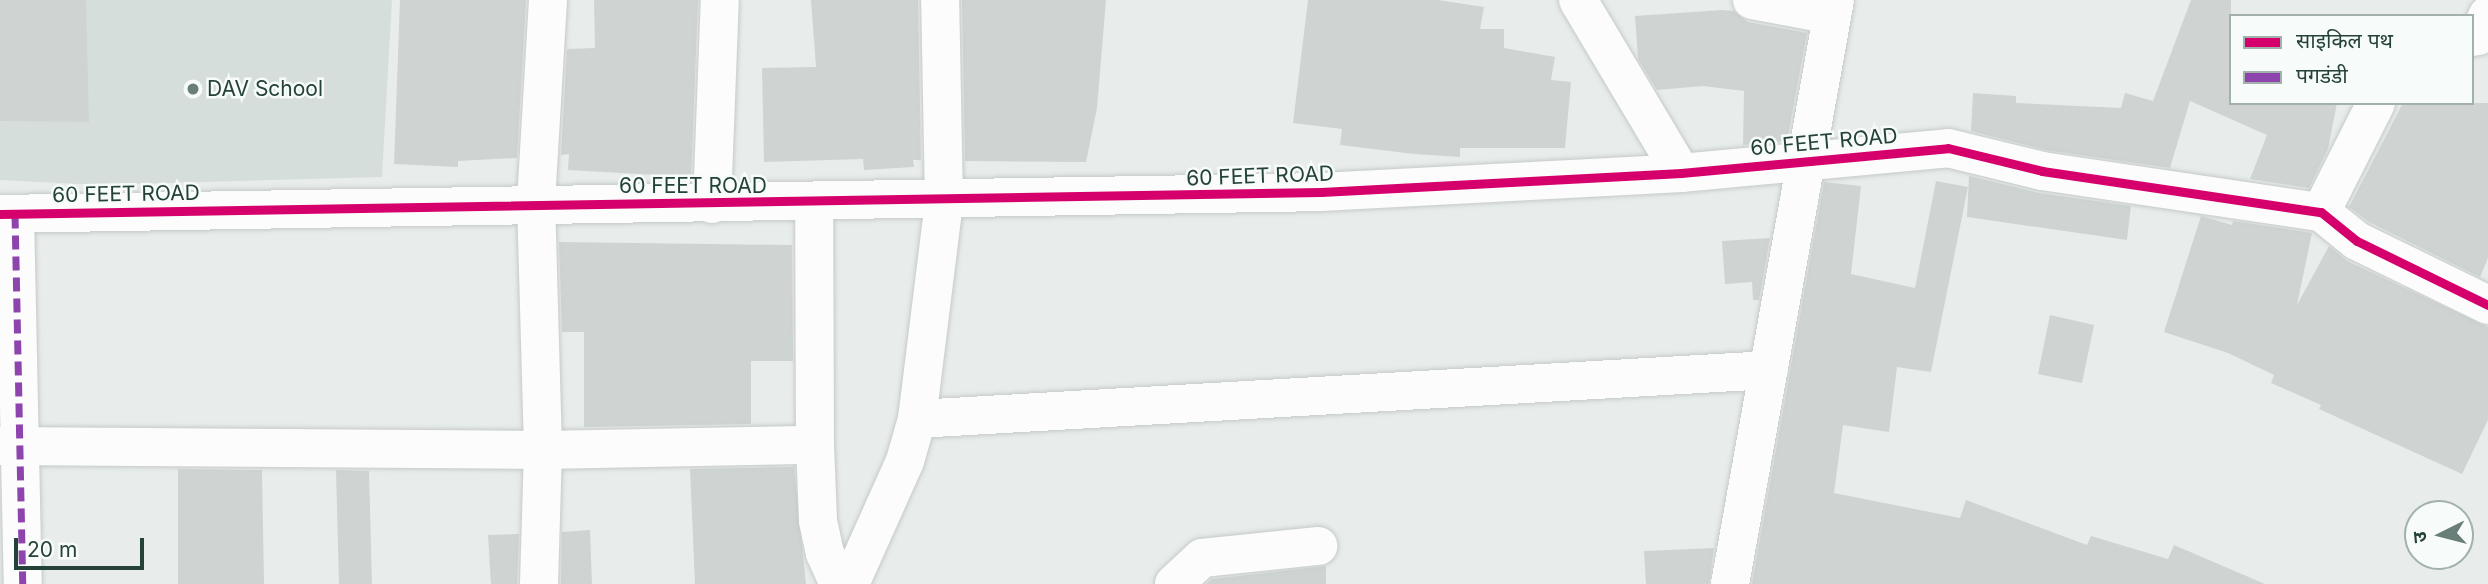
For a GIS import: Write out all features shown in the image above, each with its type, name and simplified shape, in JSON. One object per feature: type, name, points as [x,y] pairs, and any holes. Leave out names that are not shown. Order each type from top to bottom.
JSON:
[{"type":"street","points":[[539,584],[543,450],[536,202],[548,0]]},
{"type":"street","points":[[712,204],[720,0]]},
{"type":"street","points":[[850,584],[905,461],[917,419],[944,201],[940,0]]},
{"type":"street","points":[[1578,0],[1681,173]]},
{"type":"street","points":[[1730,584],[1809,162],[1833,8],[1752,0]]},
{"type":"street","points":[[2474,37],[2478,36],[2488,15]]},
{"type":"street","points":[[2375,105],[2321,212],[2357,241],[2488,305]]},
{"type":"street","name":"60 FEET ROAD","points":[[8,214],[536,202],[814,203],[1321,192],[1681,173],[1948,148],[2042,171],[2321,212]]},
{"type":"street","points":[[814,203],[818,521],[825,553],[839,584]]},
{"type":"street","points":[[8,214],[10,446],[23,584]]},
{"type":"street","points":[[917,419],[1769,370]]},
{"type":"street","points":[[10,446],[543,450],[815,445]]},
{"type":"street","points":[[1174,584],[1202,558],[1318,546]]},
{"type":"shaded area","name":"DAV School","points":[[0,0],[392,0],[382,177],[98,185],[0,180]]},
{"type":"building","points":[[0,0],[86,0],[89,122],[0,121]]},
{"type":"building","points":[[400,0],[526,0],[517,158],[458,161],[458,167],[394,164]]},
{"type":"building","points":[[594,0],[698,0],[691,177],[568,170],[569,154],[561,155],[567,49],[595,48]]},
{"type":"building","points":[[811,0],[918,0],[921,160],[913,160],[914,167],[864,170],[863,159],[764,162],[762,68],[816,67]]},
{"type":"building","points":[[962,0],[1106,0],[1097,108],[1086,162],[965,161]]},
{"type":"building","points":[[1308,0],[1438,0],[1484,7],[1480,29],[1504,29],[1504,48],[1555,57],[1551,80],[1571,82],[1565,148],[1460,148],[1460,157],[1414,154],[1340,145],[1342,129],[1293,123]]},
{"type":"building","points":[[2191,0],[2231,0],[2229,105],[2337,105],[2328,149],[2309,188],[2250,179],[2267,135],[2190,101],[2170,168],[2046,150],[1971,131],[1973,93],[2016,96],[2016,103],[2121,108],[2125,93],[2153,101]]},
{"type":"building","points":[[1734,11],[1748,22],[1807,33],[1787,141],[1743,145],[1744,91],[1703,86],[1657,90],[1638,59],[1635,16]]},
{"type":"building","points":[[2488,103],[2488,258],[2480,277],[2369,222],[2349,207],[2402,105]]},
{"type":"building","points":[[1969,176],[2039,193],[2131,206],[2127,240],[1967,217]]},
{"type":"building","points":[[1936,181],[1968,187],[1931,372],[1897,367],[1889,432],[1843,425],[1834,493],[1960,518],[1966,500],[2087,545],[2091,536],[2168,559],[2174,545],[2265,584],[1752,584],[1824,182],[1861,186],[1851,274],[1915,288]]},
{"type":"building","points":[[2201,216],[2232,225],[2233,221],[2312,233],[2297,305],[2329,246],[2347,261],[2488,327],[2488,420],[2462,474],[2319,409],[2321,405],[2271,383],[2274,375],[2228,353],[2164,332]]},
{"type":"building","points":[[1770,238],[1759,300],[1753,300],[1752,282],[1725,284],[1722,241]]},
{"type":"building","points":[[559,242],[792,245],[793,361],[751,361],[751,424],[584,427],[584,332],[562,332]]},
{"type":"building","points":[[2050,315],[2094,325],[2082,383],[2038,374]]},
{"type":"building","points":[[794,467],[806,584],[695,584],[690,469]]},
{"type":"building","points":[[178,469],[262,470],[264,584],[178,584]]},
{"type":"building","points":[[336,470],[369,471],[372,584],[339,584]]},
{"type":"building","points":[[590,530],[592,584],[561,584],[562,532]]},
{"type":"building","points":[[519,534],[517,584],[491,584],[488,535]]},
{"type":"building","points":[[1714,548],[1709,584],[1646,584],[1644,551]]},
{"type":"building","points":[[1326,566],[1326,584],[1206,584],[1212,579]]},
{"type":"marked path","points":[[15,214],[23,584]]},
{"type":"cycle path","points":[[0,214],[1321,192],[1681,173],[1948,148],[2042,171],[2321,212],[2357,241],[2488,305]]},
{"type":"place","name":"DAV School","points":[[193,89]]}]
